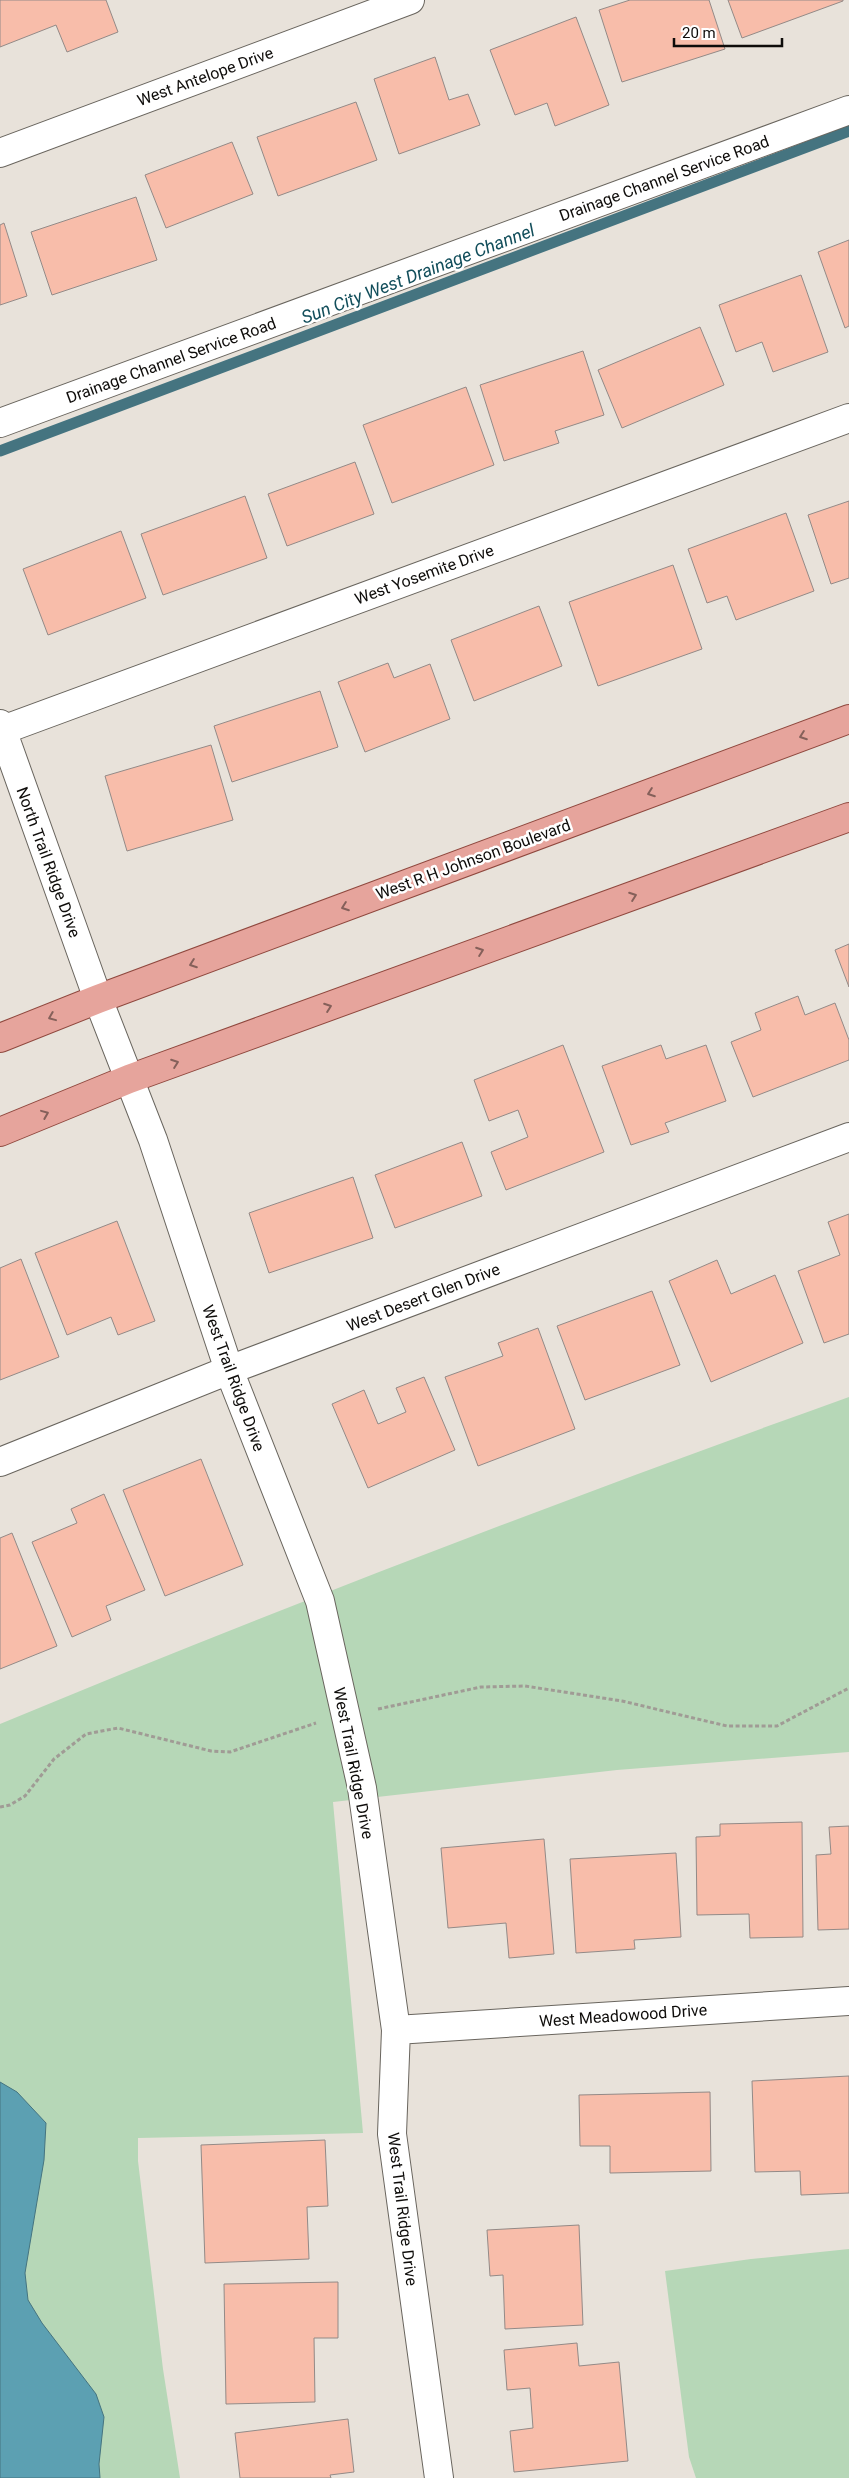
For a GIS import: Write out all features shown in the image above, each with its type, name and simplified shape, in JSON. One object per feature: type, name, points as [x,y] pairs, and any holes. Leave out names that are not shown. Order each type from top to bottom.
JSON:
[{"type":"main road","name":"West R H Johnson Boulevard","points":[[0,1038],[98,999],[849,719]]},
{"type":"main road","points":[[0,1132],[129,1079],[849,817]]},
{"type":"street","name":"West Antelope Drive","points":[[0,153],[410,0]]},
{"type":"street","name":"Drainage Channel Service Road","points":[[0,423],[849,110]]},
{"type":"street","name":"West Yosemite Drive","points":[[1,729],[849,418]]},
{"type":"street","name":"North Trail Ridge Drive","points":[[1,729],[98,999],[129,1079]]},
{"type":"street","name":"West Trail Ridge Drive","points":[[129,1079],[153,1140],[229,1370],[320,1601],[362,1788],[396,2030],[392,2134],[439,2478]]},
{"type":"street","name":"West Desert Glen Drive","points":[[0,1462],[229,1370],[849,1137]]},
{"type":"street","name":"West Meadowood Drive","points":[[396,2030],[849,2001]]},
{"type":"path","points":[[0,1807],[10,1805],[25,1796],[54,1759],[86,1734],[118,1728],[211,1751],[230,1752],[302,1727],[345,1716],[480,1687],[525,1686],[622,1701],[727,1726],[777,1726],[849,1688]]},
{"type":"green space","points":[[849,1397],[849,1752],[617,1770],[333,1802],[363,2133],[138,2138],[138,2161],[163,2369],[180,2478],[0,2478],[0,1724],[211,1638],[423,1555]]},
{"type":"green space","points":[[849,2249],[849,2478],[696,2478],[689,2457],[665,2271],[751,2259]]},
{"type":"water","points":[[0,2082],[17,2092],[46,2123],[44,2160],[25,2273],[28,2300],[42,2323],[96,2394],[104,2417],[99,2464],[100,2478],[0,2478]]},
{"type":"building","points":[[0,0],[106,0],[118,32],[67,52],[56,25],[0,47]]},
{"type":"building","points":[[630,0],[709,0],[725,49],[622,82],[599,10]]},
{"type":"building","points":[[728,0],[843,0],[843,1],[742,38]]},
{"type":"building","points":[[576,17],[609,105],[555,126],[547,103],[515,115],[490,50]]},
{"type":"building","points":[[435,57],[449,100],[468,94],[480,125],[399,154],[374,79]]},
{"type":"building","points":[[356,102],[377,160],[278,196],[257,137]]},
{"type":"building","points":[[232,142],[253,194],[166,228],[145,175]]},
{"type":"building","points":[[136,197],[157,260],[52,295],[31,232]]},
{"type":"building","points":[[4,223],[27,296],[0,305],[0,225]]},
{"type":"building","points":[[849,240],[849,326],[845,328],[818,252]]},
{"type":"building","points":[[801,275],[828,352],[773,372],[762,342],[736,352],[719,305]]},
{"type":"building","points":[[700,327],[724,385],[622,428],[598,370]]},
{"type":"building","points":[[583,351],[604,415],[555,431],[559,443],[504,461],[480,385]]},
{"type":"building","points":[[466,387],[494,465],[392,503],[363,425]]},
{"type":"building","points":[[355,462],[374,514],[287,546],[268,494]]},
{"type":"building","points":[[245,496],[267,558],[163,595],[141,534]]},
{"type":"building","points":[[849,501],[849,578],[831,584],[808,515]]},
{"type":"building","points":[[786,513],[814,591],[736,620],[727,596],[707,603],[688,549]]},
{"type":"building","points":[[121,531],[146,598],[48,635],[23,569]]},
{"type":"building","points":[[673,565],[702,649],[598,686],[569,602]]},
{"type":"building","points":[[539,606],[562,666],[474,701],[451,640]]},
{"type":"building","points":[[388,663],[394,678],[430,664],[450,719],[365,752],[338,682]]},
{"type":"building","points":[[320,691],[338,747],[232,782],[214,726]]},
{"type":"building","points":[[211,745],[233,820],[127,851],[105,776]]},
{"type":"building","points":[[849,944],[849,987],[835,950]]},
{"type":"building","points":[[798,996],[805,1015],[835,1003],[849,1040],[849,1060],[753,1097],[731,1042],[761,1030],[755,1013]]},
{"type":"building","points":[[563,1045],[604,1152],[506,1190],[491,1152],[528,1137],[518,1110],[489,1121],[474,1080]]},
{"type":"building","points":[[661,1045],[666,1059],[706,1045],[726,1101],[665,1123],[669,1132],[631,1145],[602,1066]]},
{"type":"building","points":[[462,1142],[482,1196],[395,1228],[375,1175]]},
{"type":"building","points":[[353,1177],[373,1238],[269,1273],[249,1213]]},
{"type":"building","points":[[849,1214],[849,1334],[824,1343],[798,1271],[840,1255],[828,1222]]},
{"type":"building","points":[[117,1221],[155,1321],[118,1335],[111,1317],[67,1335],[35,1253]]},
{"type":"building","points":[[21,1259],[59,1357],[0,1380],[0,1268]]},
{"type":"building","points":[[717,1260],[731,1294],[775,1275],[803,1343],[711,1382],[669,1281]]},
{"type":"building","points":[[652,1291],[680,1365],[585,1400],[557,1326]]},
{"type":"building","points":[[538,1328],[575,1429],[478,1466],[445,1377],[503,1356],[498,1343]]},
{"type":"building","points":[[424,1377],[455,1450],[368,1488],[332,1404],[364,1390],[378,1424],[406,1412],[396,1388]]},
{"type":"building","points":[[201,1459],[243,1565],[165,1596],[123,1490]]},
{"type":"building","points":[[104,1494],[145,1590],[106,1606],[111,1620],[72,1637],[32,1542],[77,1523],[71,1509]]},
{"type":"building","points":[[12,1533],[57,1646],[0,1669],[0,1538]]},
{"type":"building","points":[[802,1822],[803,1937],[750,1938],[749,1914],[697,1915],[696,1837],[720,1836],[720,1824]]},
{"type":"building","points":[[849,1826],[849,1929],[818,1930],[816,1855],[831,1854],[829,1827]]},
{"type":"building","points":[[544,1839],[554,1954],[509,1958],[506,1923],[448,1928],[441,1848]]},
{"type":"building","points":[[676,1853],[681,1937],[634,1940],[635,1949],[576,1953],[570,1859]]},
{"type":"building","points":[[849,2076],[849,2193],[801,2195],[800,2171],[755,2172],[752,2081]]},
{"type":"building","points":[[710,2092],[711,2171],[610,2173],[610,2146],[580,2146],[579,2095]]},
{"type":"building","points":[[325,2140],[328,2206],[307,2207],[309,2259],[205,2263],[201,2145]]},
{"type":"building","points":[[579,2225],[583,2325],[505,2329],[503,2275],[490,2276],[487,2230]]},
{"type":"building","points":[[338,2282],[338,2338],[314,2338],[315,2402],[226,2404],[224,2284]]},
{"type":"building","points":[[577,2343],[579,2366],[619,2362],[628,2461],[514,2472],[510,2431],[533,2428],[530,2388],[507,2390],[504,2350]]},
{"type":"building","points":[[348,2419],[354,2472],[330,2475],[331,2478],[240,2478],[235,2433]]},
{"type":"waterway","name":"Sun City West Drainage Channel","points":[[0,451],[849,131]]}]
